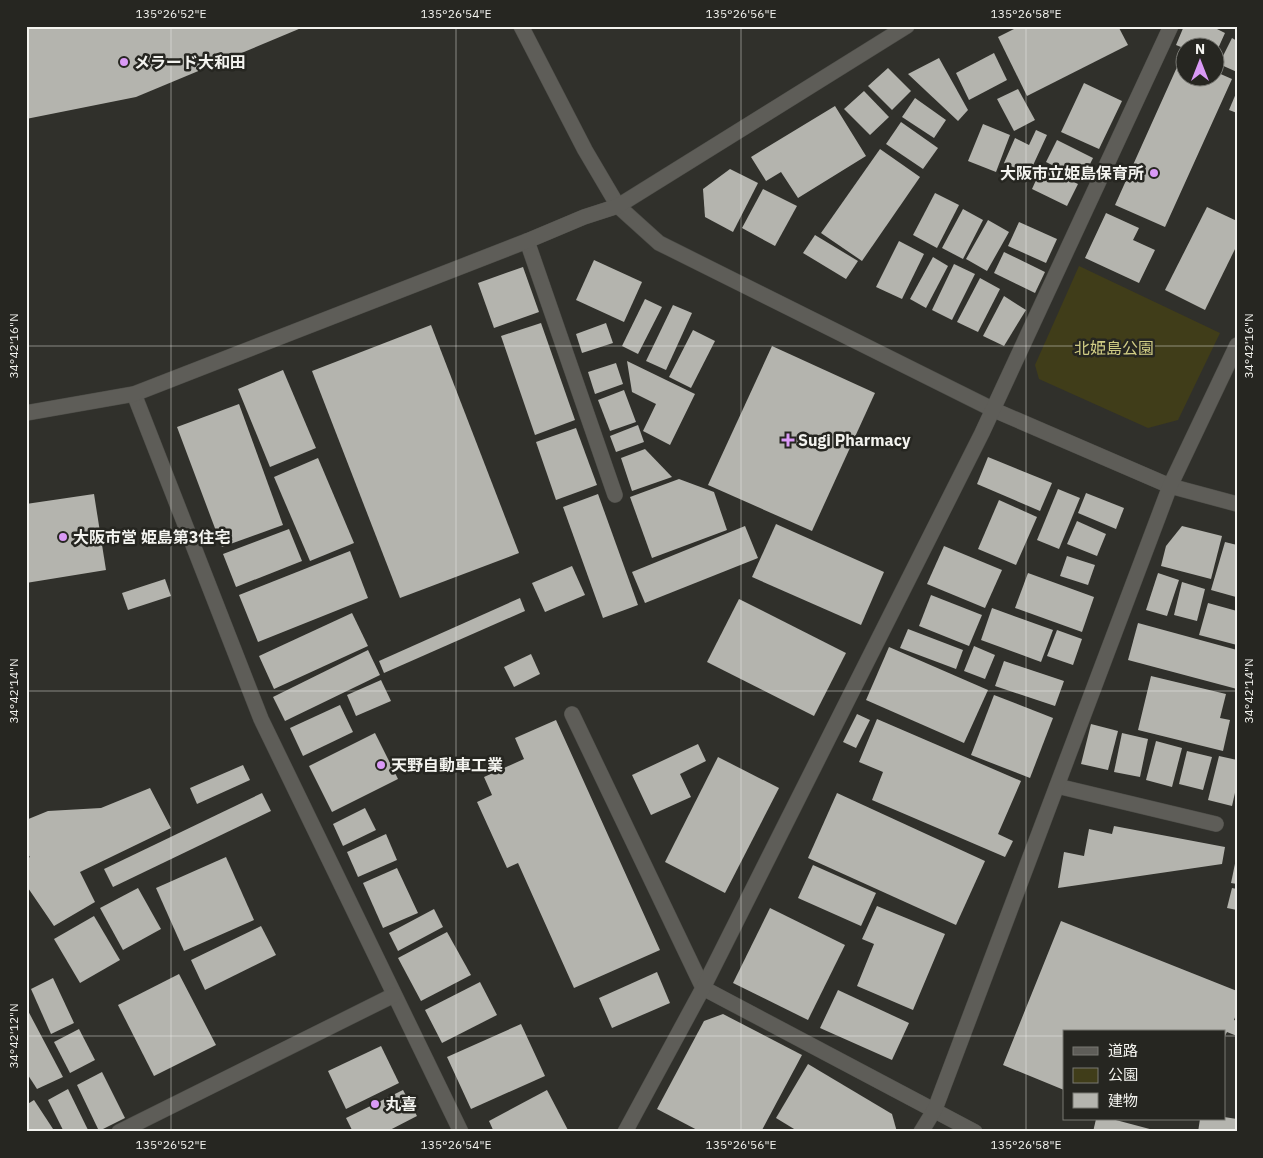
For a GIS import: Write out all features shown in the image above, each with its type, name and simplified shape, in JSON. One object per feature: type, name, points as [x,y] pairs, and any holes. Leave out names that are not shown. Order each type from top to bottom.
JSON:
[{"type":"street","points":[[521,26],[585,150],[618,206],[659,243],[994,410],[1170,486],[1237,504]]},
{"type":"street","points":[[26,413],[134,394],[527,242],[584,217],[618,206],[907,26]]},
{"type":"street","points":[[625,1132],[703,988],[994,410],[1170,26]]},
{"type":"street","points":[[527,242],[615,495]]},
{"type":"street","points":[[921,1132],[935,1110],[1170,486],[1237,345]]},
{"type":"street","points":[[134,394],[261,719],[461,1132]]},
{"type":"street","points":[[572,714],[703,988],[974,1132]]},
{"type":"street","points":[[1057,786],[1216,824]]},
{"type":"street","points":[[119,1132],[394,995]]},
{"type":"green space","name":"北姫島公園","points":[[1079,266],[1220,333],[1178,420],[1148,428],[1039,379],[1035,365]]},
{"type":"building","name":"メラード大和田","points":[[26,26],[306,26],[136,97],[26,119]]},
{"type":"building","points":[[1020,26],[1118,26],[1128,45],[1027,96],[998,37]]},
{"type":"building","points":[[1184,26],[1211,26],[1225,33],[1223,38],[1179,38]]},
{"type":"building","points":[[1232,38],[1237,41],[1237,72],[1226,67],[1226,50]]},
{"type":"building","points":[[994,53],[1007,80],[969,100],[956,73]]},
{"type":"building","points":[[939,58],[968,110],[958,121],[908,74]]},
{"type":"building","points":[[888,68],[911,91],[892,110],[868,86]]},
{"type":"building","points":[[1176,69],[1176,88],[1226,88],[1226,76],[1232,79],[1165,227],[1115,205]]},
{"type":"building","points":[[1084,83],[1122,101],[1099,149],[1061,132]]},
{"type":"building","points":[[1018,89],[1035,120],[1014,131],[997,99]]},
{"type":"building","points":[[864,91],[889,117],[870,135],[844,109]]},
{"type":"building","points":[[1237,91],[1237,113],[1229,110]]},
{"type":"building","points":[[915,98],[946,120],[934,138],[902,117]]},
{"type":"building","points":[[835,106],[866,156],[798,198],[781,172],[766,181],[751,157]]},
{"type":"building","points":[[901,122],[938,148],[923,169],[886,144]]},
{"type":"building","points":[[983,124],[1010,135],[996,172],[968,161]]},
{"type":"building","points":[[1036,130],[1047,135],[1029,174],[1004,163],[1015,138],[1029,145]]},
{"type":"building","points":[[1057,140],[1093,158],[1082,180],[1046,162]]},
{"type":"building","points":[[880,149],[920,177],[862,261],[821,233]]},
{"type":"building","points":[[1042,167],[1078,184],[1067,206],[1032,189]]},
{"type":"building","points":[[730,169],[758,183],[733,232],[705,217],[703,189]]},
{"type":"building","points":[[763,189],[797,206],[775,246],[742,228]]},
{"type":"building","points":[[935,193],[959,205],[937,248],[913,235]]},
{"type":"building","points":[[1207,207],[1237,221],[1237,245],[1205,310],[1165,290]]},
{"type":"building","points":[[963,209],[983,220],[963,259],[942,248]]},
{"type":"building","points":[[1106,213],[1139,228],[1133,240],[1155,250],[1139,283],[1085,258]]},
{"type":"building","points":[[988,220],[1009,232],[987,271],[966,259]]},
{"type":"building","points":[[1019,222],[1057,239],[1046,263],[1008,246]]},
{"type":"building","points":[[815,235],[858,261],[846,279],[803,253]]},
{"type":"building","points":[[899,241],[924,254],[902,299],[876,287]]},
{"type":"building","points":[[1004,252],[1045,272],[1035,293],[994,273]]},
{"type":"building","points":[[933,257],[948,266],[926,308],[910,299]]},
{"type":"building","points":[[594,260],[642,282],[624,322],[576,300]]},
{"type":"building","points":[[954,264],[975,274],[952,320],[932,310]]},
{"type":"building","points":[[523,267],[539,312],[494,328],[478,283]]},
{"type":"building","points":[[980,278],[1000,289],[978,332],[957,322]]},
{"type":"building","points":[[1004,296],[1026,310],[1004,346],[983,336]]},
{"type":"building","points":[[645,299],[662,307],[638,354],[622,346]]},
{"type":"building","points":[[673,305],[692,313],[666,370],[646,361]]},
{"type":"building","points":[[541,323],[575,420],[535,435],[501,336]]},
{"type":"building","points":[[606,323],[613,343],[582,353],[576,334]]},
{"type":"building","points":[[431,325],[519,553],[400,598],[312,371]]},
{"type":"building","points":[[693,330],[715,341],[691,388],[669,377]]},
{"type":"building","points":[[772,346],[875,393],[812,531],[708,485]]},
{"type":"building","points":[[627,361],[695,394],[670,445],[643,431],[656,404],[632,392]]},
{"type":"building","points":[[616,363],[623,384],[595,394],[588,372]]},
{"type":"building","points":[[283,370],[316,448],[270,467],[238,389]]},
{"type":"building","points":[[624,390],[636,422],[610,431],[598,400]]},
{"type":"building","points":[[239,404],[283,525],[222,547],[177,427]]},
{"type":"building","points":[[638,425],[644,442],[616,452],[610,436]]},
{"type":"building","points":[[576,428],[597,485],[556,500],[536,442]]},
{"type":"building","points":[[645,449],[672,477],[632,491],[621,458]]},
{"type":"building","points":[[988,457],[1052,483],[1040,511],[977,484]]},
{"type":"building","points":[[318,458],[354,543],[310,561],[274,477]]},
{"type":"building","points":[[679,479],[714,492],[727,530],[652,558],[630,497]]},
{"type":"building","points":[[1058,489],[1080,498],[1059,549],[1037,540]]},
{"type":"building","points":[[1086,493],[1124,508],[1116,529],[1078,513]]},
{"type":"building","name":"大阪市営 姫島第3住宅","points":[[94,494],[106,570],[26,583],[26,504]]},
{"type":"building","points":[[598,494],[638,605],[603,618],[563,507]]},
{"type":"building","points":[[999,500],[1037,517],[1016,565],[978,549]]},
{"type":"building","points":[[1077,521],[1106,534],[1097,556],[1067,544]]},
{"type":"building","points":[[776,524],[884,572],[861,625],[752,577]]},
{"type":"building","points":[[745,526],[758,558],[645,603],[632,572]]},
{"type":"building","points":[[1182,526],[1222,536],[1211,579],[1161,566],[1166,546]]},
{"type":"building","points":[[289,529],[302,561],[236,587],[223,554]]},
{"type":"building","points":[[1225,542],[1237,545],[1236,597],[1211,590]]},
{"type":"building","points":[[944,546],[1002,570],[985,608],[927,584]]},
{"type":"building","points":[[350,551],[368,598],[258,642],[239,595]]},
{"type":"building","points":[[1067,556],[1095,565],[1088,585],[1060,576]]},
{"type":"building","points":[[572,566],[585,595],[545,612],[532,583]]},
{"type":"building","points":[[1028,573],[1094,597],[1082,632],[1015,608]]},
{"type":"building","points":[[1158,573],[1179,580],[1167,616],[1146,610]]},
{"type":"building","points":[[165,579],[171,596],[128,610],[122,593]]},
{"type":"building","points":[[1182,582],[1205,589],[1197,621],[1174,615]]},
{"type":"building","points":[[931,595],[982,615],[969,646],[919,626]]},
{"type":"building","points":[[520,598],[525,611],[384,673],[379,661]]},
{"type":"building","points":[[739,599],[846,653],[814,716],[707,662]]},
{"type":"building","points":[[1208,603],[1237,611],[1237,645],[1199,635]]},
{"type":"building","points":[[992,608],[1053,630],[1041,662],[981,640]]},
{"type":"building","points":[[352,613],[368,646],[274,689],[259,656]]},
{"type":"building","points":[[1138,623],[1237,650],[1237,689],[1128,660]]},
{"type":"building","points":[[908,629],[963,650],[956,669],[900,648]]},
{"type":"building","points":[[1057,630],[1082,639],[1073,665],[1047,656]]},
{"type":"building","points":[[974,646],[995,655],[985,679],[964,671]]},
{"type":"building","points":[[889,647],[988,690],[964,743],[866,700]]},
{"type":"building","points":[[368,650],[380,675],[285,721],[273,697]]},
{"type":"building","points":[[531,654],[540,674],[514,687],[504,667]]},
{"type":"building","points":[[1004,661],[1064,681],[1055,706],[995,686]]},
{"type":"building","points":[[1151,676],[1226,694],[1220,718],[1230,720],[1223,751],[1138,730]]},
{"type":"building","points":[[381,680],[391,701],[356,716],[347,695]]},
{"type":"building","points":[[994,695],[1053,718],[1030,778],[971,755]]},
{"type":"building","points":[[340,705],[353,732],[303,756],[290,728]]},
{"type":"building","points":[[857,714],[870,720],[856,748],[843,742]]},
{"type":"building","points":[[877,719],[1021,781],[998,834],[1013,841],[1005,857],[872,800],[883,772],[859,762]]},
{"type":"building","points":[[556,720],[660,950],[574,988],[518,863],[507,868],[477,802],[492,795],[484,777],[524,759],[515,738]]},
{"type":"building","points":[[1091,724],[1118,731],[1108,770],[1081,764]]},
{"type":"building","points":[[375,733],[398,779],[332,812],[309,766]]},
{"type":"building","points":[[1122,733],[1148,739],[1140,777],[1114,772]]},
{"type":"building","points":[[1156,741],[1182,748],[1172,787],[1146,780]]},
{"type":"building","points":[[698,744],[706,761],[680,774],[691,797],[651,815],[632,775]]},
{"type":"building","points":[[1187,751],[1212,757],[1203,790],[1179,784]]},
{"type":"building","points":[[1219,756],[1237,760],[1237,784],[1232,806],[1208,800]]},
{"type":"building","points":[[718,757],[779,788],[725,893],[665,862]]},
{"type":"building","points":[[243,765],[250,780],[197,804],[190,788]]},
{"type":"building","points":[[150,788],[171,828],[80,872],[95,902],[54,926],[26,885],[26,859],[30,857],[26,852],[26,820],[48,811],[101,808]]},
{"type":"building","points":[[262,793],[271,811],[113,887],[104,869]]},
{"type":"building","points":[[837,793],[985,861],[956,925],[808,858]]},
{"type":"building","points":[[365,808],[376,830],[343,846],[333,824]]},
{"type":"building","points":[[1114,826],[1225,847],[1222,864],[1058,888],[1064,852],[1084,856],[1089,829],[1112,834]]},
{"type":"building","points":[[386,834],[397,860],[358,877],[347,852]]},
{"type":"building","points":[[226,857],[254,920],[184,951],[156,888]]},
{"type":"building","points":[[1237,859],[1237,884],[1231,883]]},
{"type":"building","points":[[813,865],[876,893],[861,926],[798,898]]},
{"type":"building","points":[[397,868],[418,913],[383,928],[363,883]]},
{"type":"building","points":[[138,888],[161,929],[123,950],[100,908]]},
{"type":"building","points":[[1232,888],[1237,889],[1237,910],[1227,908]]},
{"type":"building","points":[[877,906],[945,934],[913,1010],[857,986],[874,944],[862,939]]},
{"type":"building","points":[[770,908],[845,945],[808,1020],[733,983]]},
{"type":"building","points":[[434,909],[443,927],[398,951],[389,933]]},
{"type":"building","points":[[94,916],[120,960],[80,983],[54,939]]},
{"type":"building","points":[[1061,921],[1237,991],[1237,1012],[1234,1020],[1237,1021],[1237,1036],[1227,1032],[1226,1034],[1226,1030],[1063,1030],[1063,1090],[1003,1065]]},
{"type":"building","points":[[261,926],[276,955],[205,990],[191,960]]},
{"type":"building","points":[[447,932],[471,975],[421,1001],[398,958]]},
{"type":"building","points":[[657,972],[670,1003],[612,1028],[599,998]]},
{"type":"building","points":[[179,974],[216,1045],[154,1076],[118,1005]]},
{"type":"building","points":[[53,978],[74,1023],[51,1034],[31,989]]},
{"type":"building","points":[[480,982],[497,1015],[442,1043],[425,1010]]},
{"type":"building","points":[[838,990],[909,1023],[892,1060],[820,1028]]},
{"type":"building","points":[[26,1007],[63,1077],[37,1089],[26,1072]]},
{"type":"building","points":[[723,1014],[802,1055],[761,1132],[701,1132],[657,1109],[704,1021]]},
{"type":"building","points":[[521,1024],[545,1076],[471,1109],[447,1057]]},
{"type":"building","points":[[79,1029],[95,1060],[70,1073],[54,1042]]},
{"type":"building","points":[[381,1046],[399,1083],[346,1109],[328,1071]]},
{"type":"building","points":[[808,1064],[892,1114],[897,1132],[799,1132],[776,1118]]},
{"type":"building","points":[[102,1072],[125,1118],[99,1131],[77,1085]]},
{"type":"building","points":[[68,1089],[89,1132],[64,1132],[48,1100]]},
{"type":"building","points":[[403,1090],[417,1116],[386,1132],[353,1132],[346,1118]]},
{"type":"building","points":[[547,1090],[569,1132],[494,1132],[489,1121]]},
{"type":"building","points":[[34,1100],[55,1132],[26,1131],[26,1105]]},
{"type":"building","points":[[1226,1117],[1237,1119],[1237,1132],[1198,1132],[1200,1120],[1226,1120]]},
{"type":"building","points":[[1096,1120],[1116,1120],[1161,1132],[1093,1132]]},
{"type":"place","name":"メラード大和田","points":[[124,62]]},
{"type":"place","name":"大阪市立姫島保育所","points":[[1154,173]]},
{"type":"place","name":"Sugi Pharmacy","points":[[788,440]]},
{"type":"place","name":"大阪市営 姫島第3住宅","points":[[63,537]]},
{"type":"place","name":"天野自動車工業","points":[[381,765]]},
{"type":"place","name":"丸喜","points":[[375,1104]]}]
